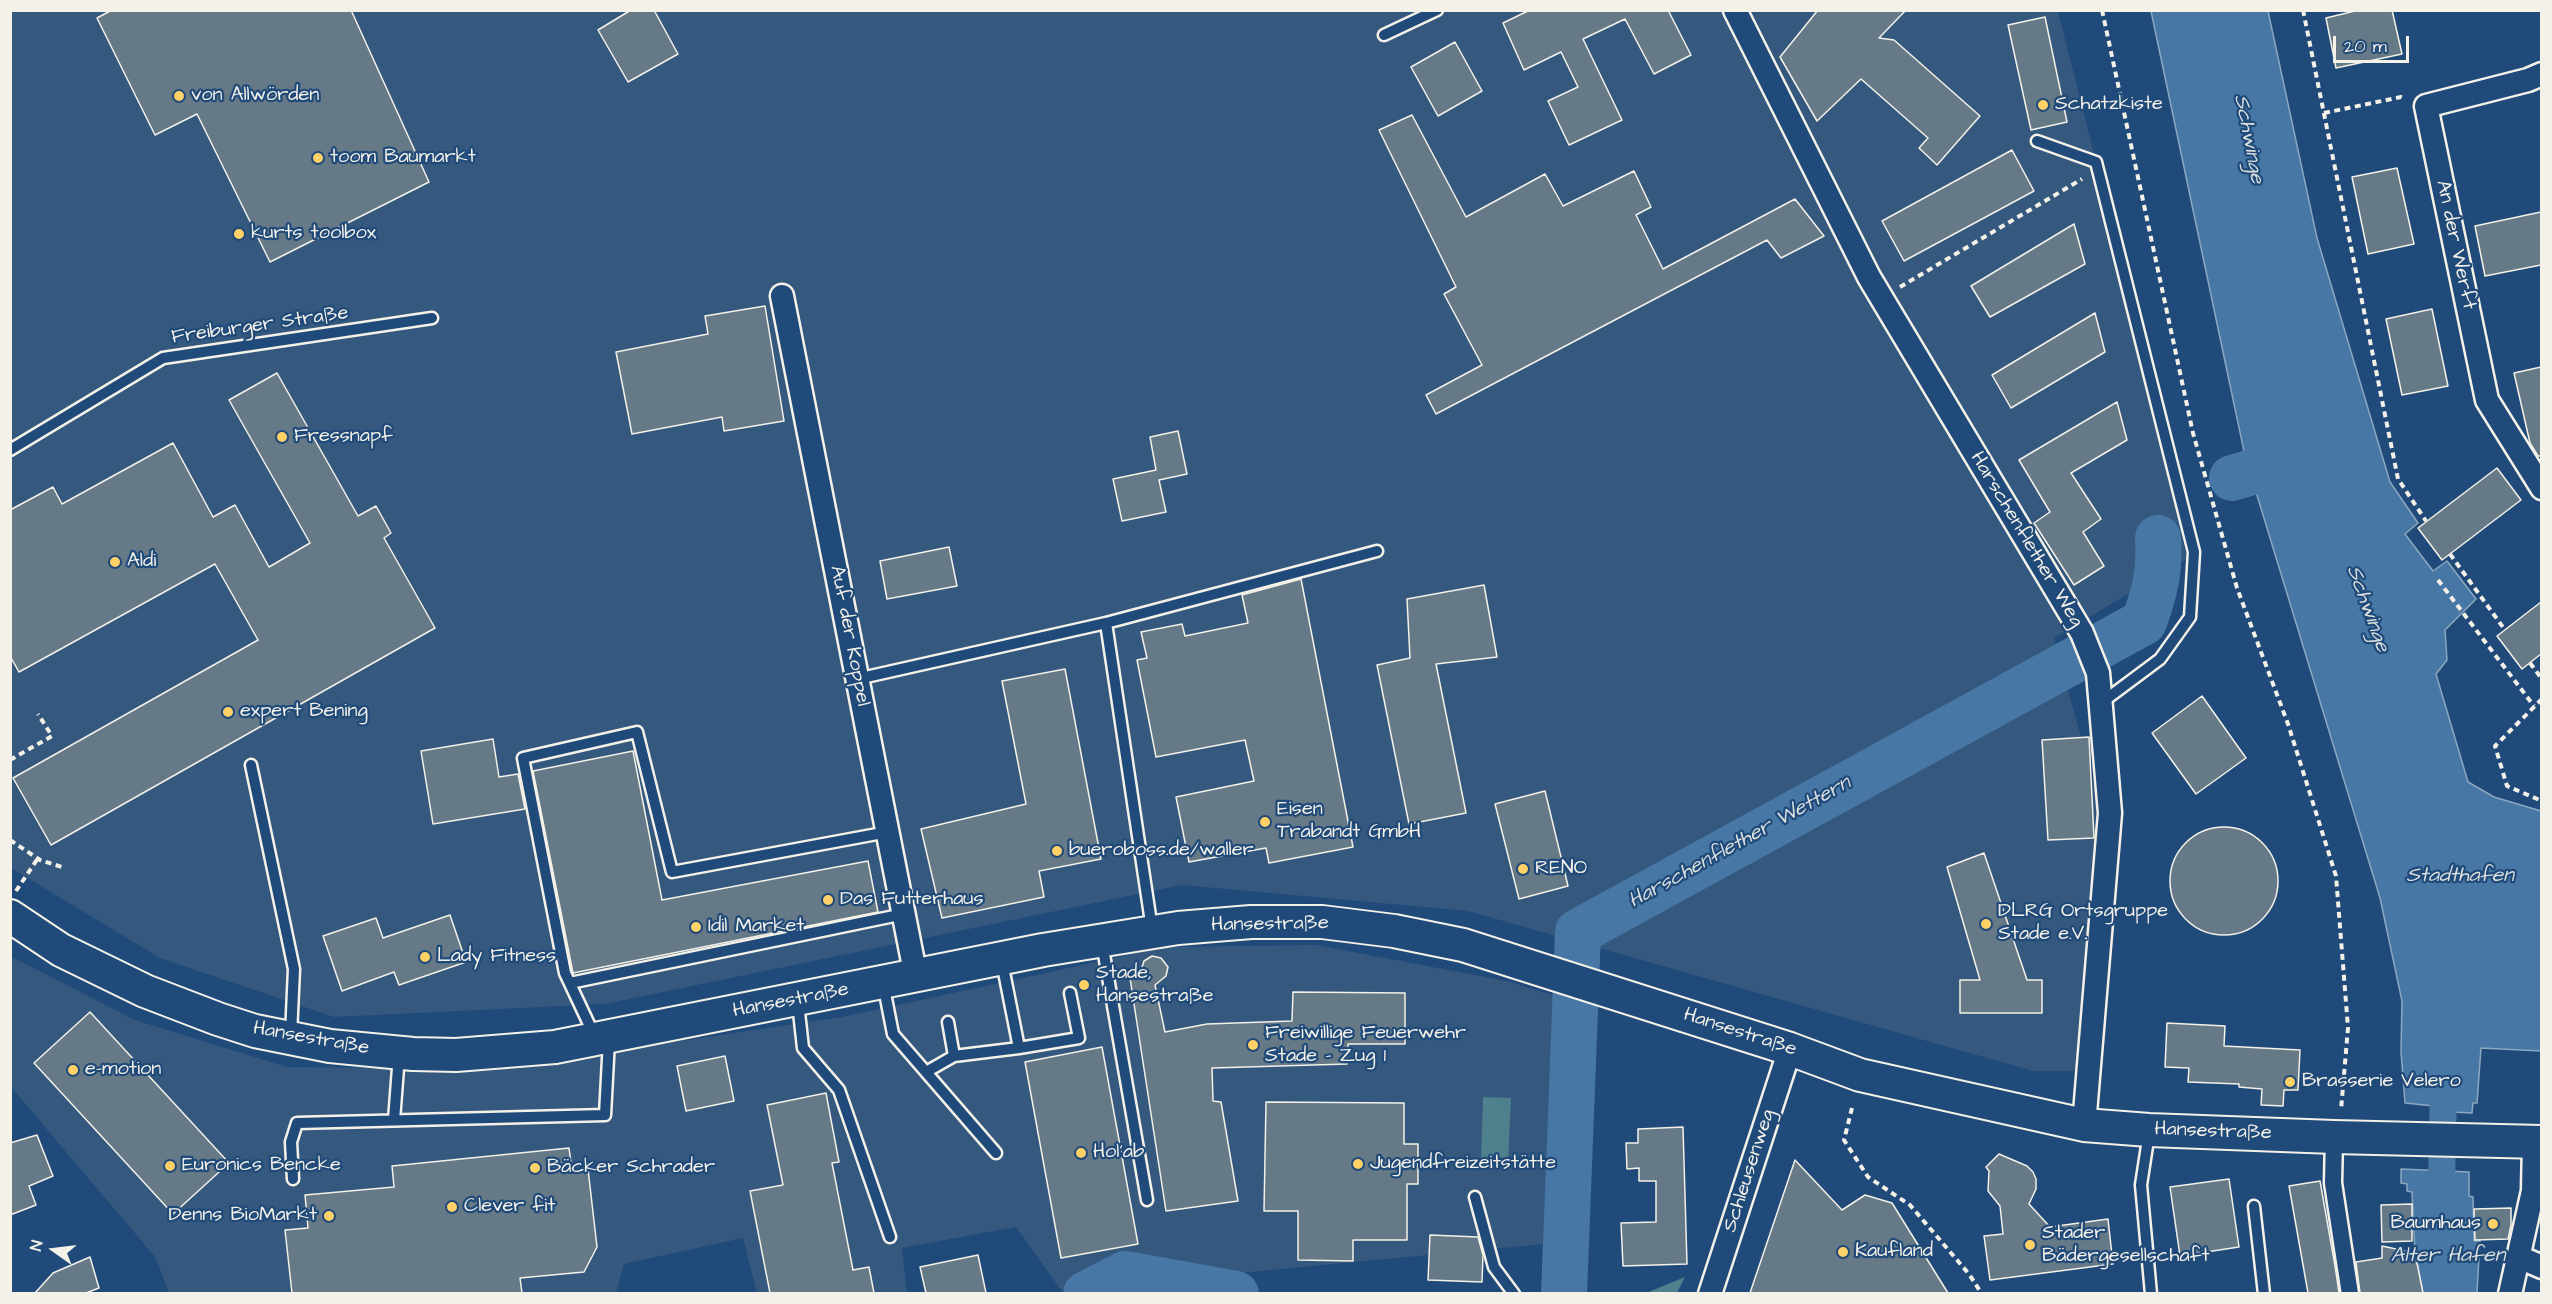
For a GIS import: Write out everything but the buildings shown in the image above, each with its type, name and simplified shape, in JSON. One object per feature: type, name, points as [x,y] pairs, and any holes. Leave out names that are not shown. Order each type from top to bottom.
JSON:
[{"type":"main road","name":"Hansestraße","points":[[14,902],[62,950],[145,991],[218,1019],[291,1039],[330,1046],[399,1053],[456,1055],[555,1047],[1102,940],[1152,932],[1251,922],[1322,922],[1394,931],[1463,945],[1790,1049],[1860,1075],[2084,1125],[2149,1130],[2337,1125],[2402,1139],[2538,1142]]},
{"type":"street","name":"Harschenflether Weg","points":[[1735,10],[1881,298],[2082,633],[2098,673],[2110,813],[2084,1125]]},
{"type":"street","points":[[2426,106],[2528,80],[2541,74]]},
{"type":"street","name":"An der Werft","points":[[2426,106],[2487,400],[2541,488]]},
{"type":"street","name":"Auf der Koppel","points":[[782,296],[916,977]]},
{"type":"street","name":"Schleusenweg","points":[[1710,1293],[1790,1049]]},
{"type":"street","points":[[2337,1125],[2333,1183],[2350,1293]]},
{"type":"street","points":[[2510,1293],[2533,1191],[2538,1142]]},
{"type":"street","points":[[2519,1257],[2541,1267]]},
{"type":"lane","points":[[1384,35],[1437,10]]},
{"type":"lane","points":[[2037,141],[2096,162],[2194,552],[2190,617],[2160,659],[2100,703]]},
{"type":"lane","name":"Freiburger Straße","points":[[10,450],[163,358],[432,318]]},
{"type":"lane","points":[[858,679],[1106,623],[1377,551]]},
{"type":"lane","points":[[1106,623],[1152,932]]},
{"type":"lane","points":[[293,1179],[291,1142],[297,1123],[605,1115],[603,1038],[565,973],[523,758],[637,732],[672,872],[888,832]]},
{"type":"lane","points":[[251,765],[294,969],[291,1039]]},
{"type":"lane","points":[[570,983],[904,914]]},
{"type":"lane","points":[[1102,940],[1147,1200]]},
{"type":"lane","points":[[1002,958],[1019,1048]]},
{"type":"lane","points":[[883,983],[893,1034],[996,1153]]},
{"type":"lane","points":[[926,1072],[954,1056],[1079,1038],[1070,993]]},
{"type":"lane","points":[[798,999],[803,1048],[839,1090],[890,1236]]},
{"type":"lane","points":[[948,1022],[954,1056]]},
{"type":"lane","points":[[394,1120],[399,1053]]},
{"type":"lane","points":[[2149,1130],[2141,1185],[2151,1293]]},
{"type":"lane","points":[[1474,1197],[1494,1267],[1514,1293]]},
{"type":"lane","points":[[2254,1206],[2264,1293]]},
{"type":"path","points":[[2102,10],[2193,434],[2237,588],[2288,724],[2336,876],[2348,1028],[2337,1125]]},
{"type":"path","points":[[2303,10],[2398,479],[2426,521]]},
{"type":"path","points":[[2324,113],[2401,97],[2426,106]]},
{"type":"path","points":[[1881,298],[2098,169]]},
{"type":"path","points":[[2450,555],[2505,630]]},
{"type":"path","points":[[2438,580],[2534,706]]},
{"type":"path","points":[[2530,663],[2541,678]]},
{"type":"path","points":[[2541,699],[2495,746],[2507,786],[2541,801]]},
{"type":"path","points":[[10,760],[52,736],[38,714]]},
{"type":"path","points":[[10,840],[38,858],[62,867]]},
{"type":"path","points":[[14,902],[38,858]]},
{"type":"path","points":[[1852,1108],[1844,1140],[1868,1177],[1910,1205],[1970,1274],[1982,1293]]},
{"type":"shaded area","points":[[10,11],[2058,11],[2098,169],[2187,559],[2054,638],[2097,796],[2079,1071],[2033,1071],[1468,911],[1182,885],[605,1004],[334,1017],[160,958],[11,868]]},
{"type":"shaded area","points":[[1316,945],[1507,981],[1553,995],[1544,1244],[1061,1290],[1016,1227],[902,1248],[907,1293],[757,1293],[743,1238],[624,1264],[616,1293],[169,1293],[155,1257],[11,1087],[10,956],[135,1020],[287,1067],[491,1069],[842,1017],[1165,947]]},
{"type":"green space","points":[[1483,1097],[1511,1098],[1508,1162],[1481,1161]]},
{"type":"green space","points":[[1685,1277],[1677,1293],[1646,1293]]},
{"type":"water","name":"Stadthafen","points":[[2151,11],[2268,11],[2317,238],[2390,482],[2418,523],[2405,534],[2433,571],[2447,561],[2476,599],[2445,630],[2447,660],[2436,674],[2468,782],[2494,797],[2541,811],[2541,1051],[2481,1048],[2477,1103],[2473,1103],[2472,1113],[2452,1112],[2452,1102],[2435,1102],[2434,1106],[2405,1103],[2401,1052],[2402,1001],[2380,898],[2245,456]]},
{"type":"water","name":"Alter Hafen","points":[[2401,1169],[2469,1172],[2469,1196],[2473,1197],[2474,1241],[2480,1240],[2477,1293],[2423,1293],[2415,1253],[2412,1192],[2407,1191],[2407,1184],[2401,1183]]},
{"type":"waterway","name":"Harschenflether Wettern","points":[[2232,478],[2310,455]]},
{"type":"waterway","name":"Harschenflether Wettern","points":[[1564,1294],[1578,932],[2144,622],[2156,581],[2158,538]]},
{"type":"waterway","name":"Schwinge","points":[[2441,1209],[2444,1067]]},
{"type":"waterway","name":"Harschenflether Wettern","points":[[1086,1294],[1125,1274],[1236,1294]]},
{"type":"place","name":"von Allwörden","points":[[179,96]]},
{"type":"place","name":"Schatzkiste","points":[[2043,105]]},
{"type":"place","name":"toom Baumarkt","points":[[318,158]]},
{"type":"place","name":"kurts toolbox","points":[[239,234]]},
{"type":"place","name":"Fressnapf","points":[[282,437]]},
{"type":"place","name":"Aldi","points":[[115,562]]},
{"type":"place","name":"expert Bening","points":[[228,712]]},
{"type":"place","name":"Eisen Trabandt GmbH","points":[[1265,822]]},
{"type":"place","name":"bueroboss.de/waller","points":[[1057,851]]},
{"type":"place","name":"RENO","points":[[1523,869]]},
{"type":"place","name":"Das Futterhaus","points":[[828,900]]},
{"type":"place","name":"DLRG Ortsgruppe Stade e.V.","points":[[1986,924]]},
{"type":"place","name":"Idil Market","points":[[696,927]]},
{"type":"place","name":"Lady Fitness","points":[[425,957]]},
{"type":"place","name":"Stade, Hansestraße","points":[[1084,985]]},
{"type":"place","name":"Freiwillige Feuerwehr Stade - Zug 1","points":[[1253,1045]]},
{"type":"place","name":"e-motion","points":[[73,1070]]},
{"type":"place","name":"Brasserie Velero","points":[[2290,1082]]},
{"type":"place","name":"Hol'ab","points":[[1081,1153]]},
{"type":"place","name":"Jugendfreizeitstätte","points":[[1358,1164]]},
{"type":"place","name":"Euronics Bencke","points":[[170,1166]]},
{"type":"place","name":"Bäcker Schrader","points":[[535,1168]]},
{"type":"place","name":"Clever fit","points":[[452,1207]]},
{"type":"place","name":"Denns BioMarkt","points":[[329,1216]]},
{"type":"place","name":"Baumhaus","points":[[2493,1224]]},
{"type":"place","name":"Stader Bädergesellschaft","points":[[2030,1245]]},
{"type":"place","name":"Kaufland","points":[[1843,1252]]}]
